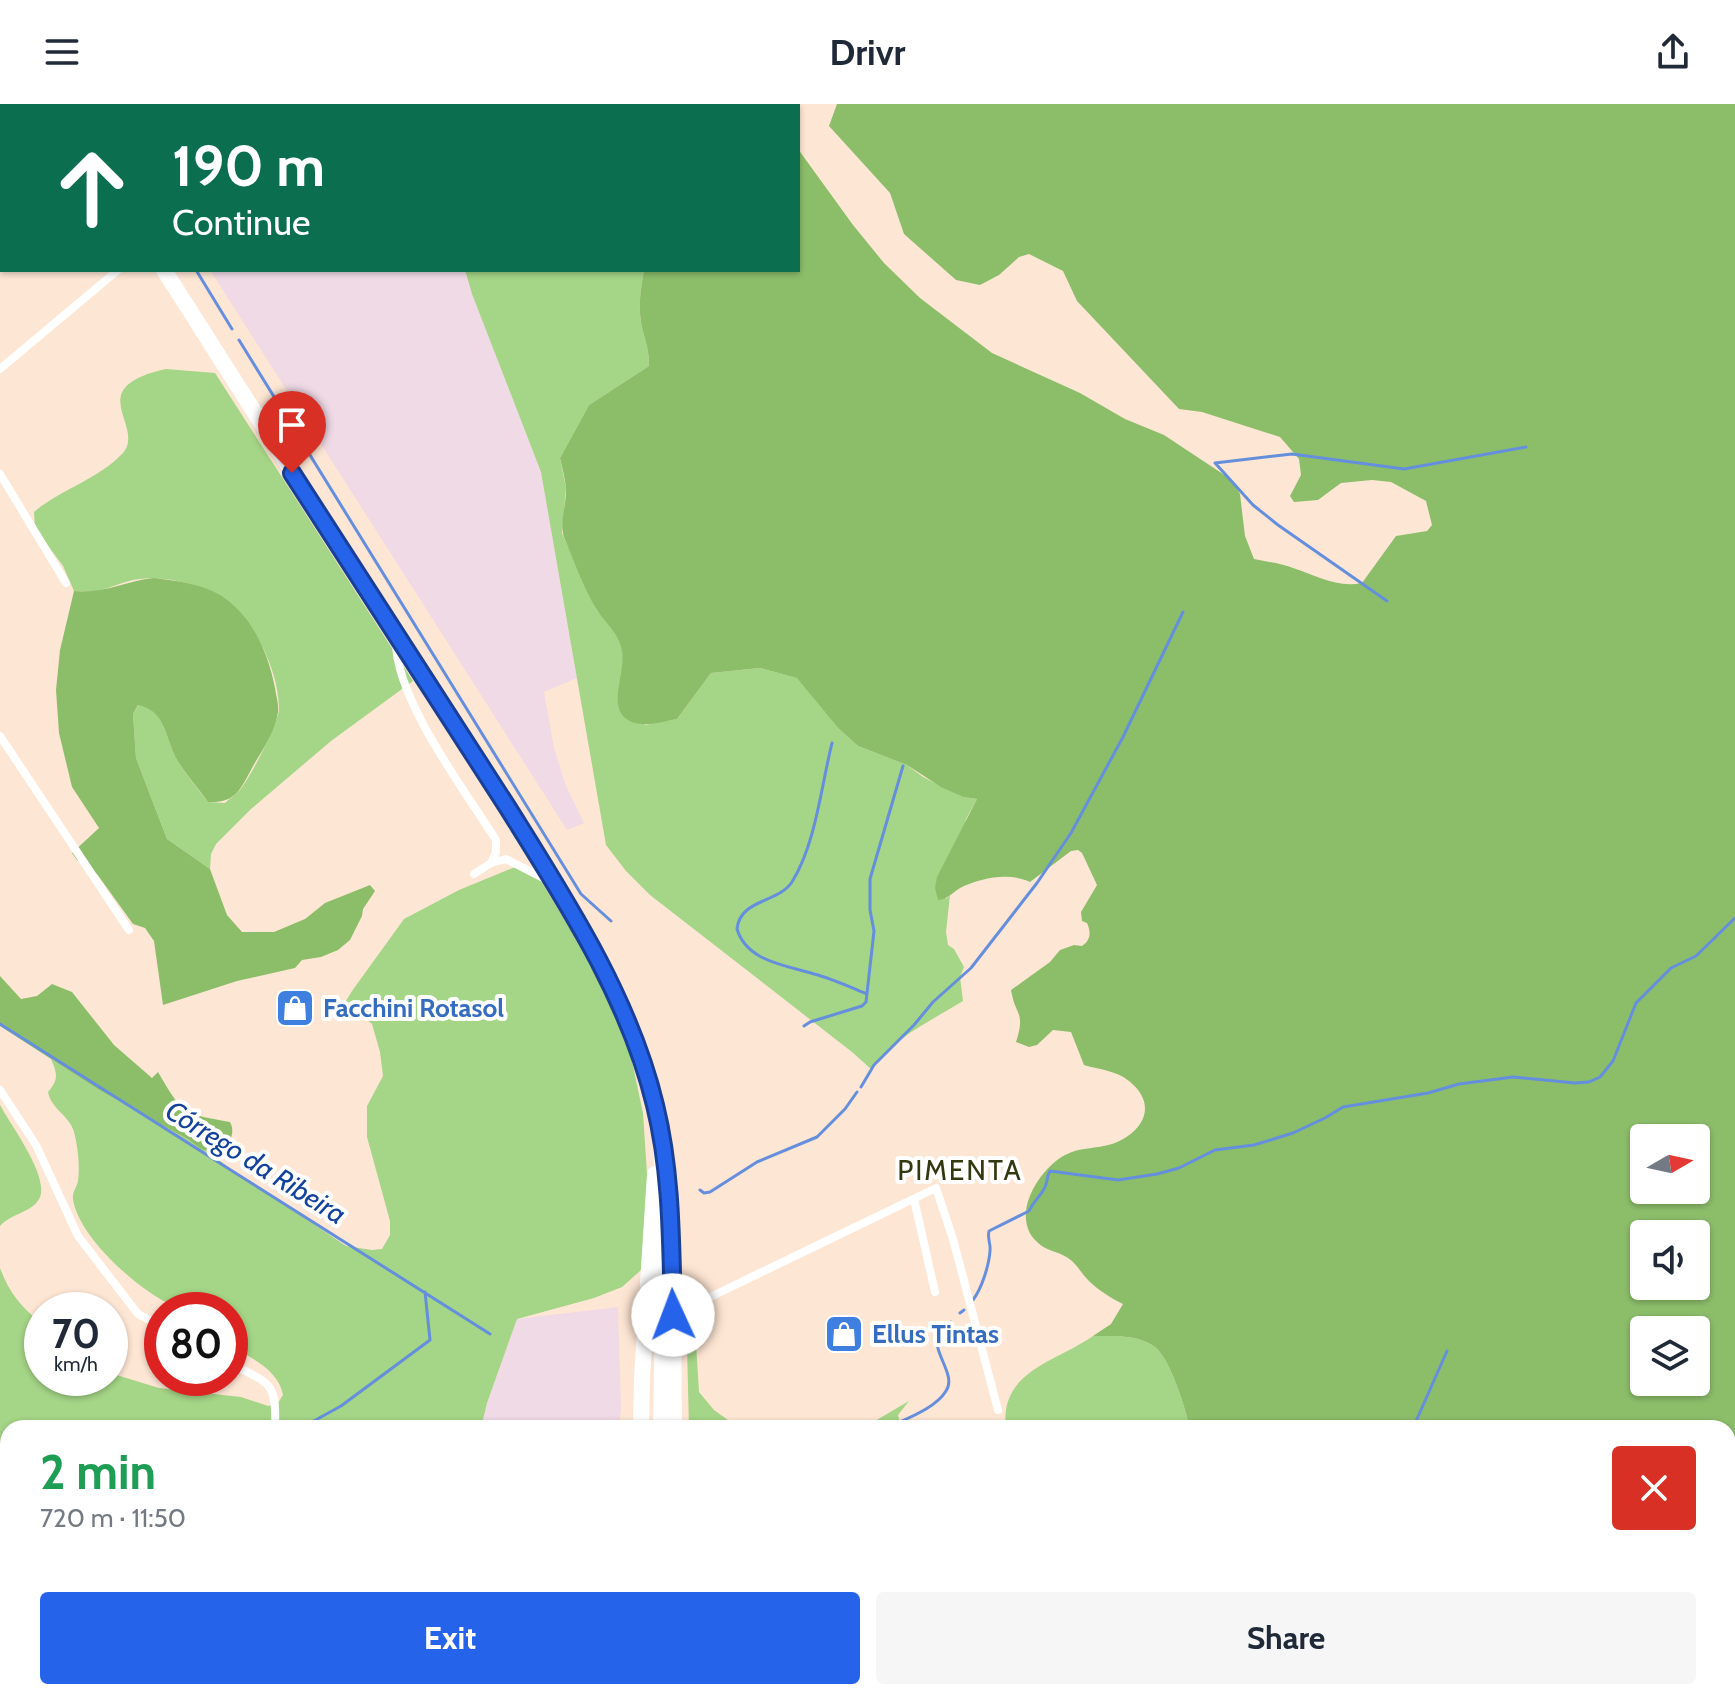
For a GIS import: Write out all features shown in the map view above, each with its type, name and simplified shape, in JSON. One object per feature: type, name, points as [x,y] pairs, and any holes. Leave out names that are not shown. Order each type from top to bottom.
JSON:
[{"type":"highway","points":[[165,272],[555,884],[632,1033],[657,1113],[669,1185],[674,1420]]},
{"type":"highway","points":[[645,1072],[655,1153],[657,1222],[652,1420]]},
{"type":"highway","points":[[657,1113],[665,1196],[661,1420]]},
{"type":"highway","points":[[641,1420],[655,1153]]},
{"type":"street","points":[[0,369],[116,272]]},
{"type":"street","points":[[0,474],[66,583]]},
{"type":"street","points":[[396,635],[401,671],[419,715],[496,840],[496,852],[491,863]]},
{"type":"street","points":[[0,736],[129,930]]},
{"type":"street","points":[[474,874],[491,863],[506,859],[555,884]]},
{"type":"street","points":[[0,1090],[36,1145],[78,1236],[138,1314],[144,1317]]},
{"type":"street","points":[[673,1315],[936,1188],[953,1239],[998,1410]]},
{"type":"street","points":[[914,1199],[935,1292]]},
{"type":"street","points":[[248,1372],[266,1382],[277,1399],[276,1420]]},
{"type":"shaded area","points":[[211,272],[466,272],[541,472],[577,678],[544,692],[554,748],[566,786],[584,823],[567,830]]},
{"type":"shaded area","points":[[618,1307],[620,1420],[483,1420],[517,1319]]},
{"type":"green space","points":[[837,104],[1735,104],[1735,1420],[1188,1420],[1172,1373],[1155,1347],[1133,1338],[1093,1336],[1111,1324],[1123,1304],[1096,1287],[1068,1258],[1036,1241],[1026,1219],[1031,1194],[1055,1162],[1076,1151],[1123,1139],[1139,1126],[1145,1109],[1138,1090],[1124,1077],[1084,1065],[1071,1032],[1053,1030],[1037,1045],[1029,1047],[1016,1042],[1020,1019],[1011,990],[1050,962],[1060,950],[1074,945],[1082,946],[1089,938],[1088,926],[1082,921],[1081,912],[1097,885],[1082,853],[1071,851],[1030,882],[1013,877],[986,879],[938,900],[935,888],[937,877],[977,799],[963,797],[907,765],[858,746],[838,728],[797,678],[760,668],[711,673],[677,719],[650,724],[636,723],[624,717],[618,703],[623,659],[620,645],[587,592],[564,537],[562,525],[566,488],[560,458],[589,405],[649,366],[640,309],[644,272],[800,272],[800,152],[884,263],[920,298],[992,353],[1164,435],[1232,480],[1240,494],[1245,536],[1254,559],[1284,565],[1336,583],[1362,583],[1396,536],[1427,531],[1432,525],[1426,501],[1391,482],[1341,483],[1318,500],[1294,502],[1290,496],[1301,475],[1299,459],[1280,437],[1202,412],[1179,409],[1077,301],[1063,271],[1029,254],[1019,257],[999,275],[980,285],[956,280],[904,234],[890,193],[829,126]]},
{"type":"green space","points":[[466,272],[644,272],[640,309],[649,366],[589,405],[560,458],[566,488],[562,533],[597,610],[618,636],[623,653],[623,675],[619,684],[645,725],[677,719],[711,673],[760,668],[798,678],[838,728],[858,746],[907,765],[923,777],[963,797],[977,799],[966,819],[946,899],[950,895],[946,932],[948,945],[954,949],[964,967],[960,977],[963,1001],[902,1039],[871,1069],[650,895],[606,845],[541,472]]},
{"type":"green space","points":[[166,369],[215,373],[413,681],[331,741],[251,809],[216,844],[211,854],[210,869],[167,839],[136,758],[133,714],[139,704],[155,713],[177,760],[196,787],[208,802],[225,803],[239,791],[250,775],[269,739],[279,709],[273,674],[258,638],[235,608],[221,596],[188,584],[142,579],[99,590],[74,591],[63,566],[35,528],[34,512],[102,471],[122,454],[128,443],[121,408],[121,397],[126,386],[140,377]]},
{"type":"green space","points":[[154,578],[204,588],[220,595],[241,613],[263,648],[278,706],[271,734],[240,789],[225,800],[208,802],[177,760],[159,719],[147,708],[138,705],[133,714],[136,758],[167,839],[210,869],[227,915],[242,932],[274,932],[305,919],[325,903],[370,885],[375,891],[363,909],[350,940],[338,950],[302,960],[295,968],[237,981],[163,1005],[154,941],[145,928],[133,924],[97,874],[72,853],[99,828],[72,787],[59,733],[56,690],[60,650],[74,591],[95,591]]},
{"type":"green space","points":[[515,867],[541,881],[589,960],[630,1052],[643,1113],[648,1189],[648,1261],[640,1271],[622,1287],[594,1298],[517,1319],[483,1420],[0,1420],[0,1268],[7,1285],[24,1307],[24,1396],[128,1396],[128,1379],[144,1383],[144,1396],[232,1396],[268,1406],[278,1403],[283,1395],[275,1378],[248,1356],[248,1292],[150,1292],[115,1264],[87,1231],[73,1199],[79,1169],[74,1132],[48,1092],[56,1077],[51,1059],[99,1090],[189,1140],[346,1246],[382,1249],[390,1235],[390,1221],[367,1137],[367,1106],[383,1076],[380,1052],[372,1024],[362,1016],[338,1014],[404,919],[459,890]]},
{"type":"green space","points":[[0,976],[21,999],[37,996],[52,984],[72,992],[114,1045],[152,1078],[158,1072],[173,1097],[186,1110],[202,1117],[230,1122],[232,1135],[226,1148],[215,1151],[202,1149],[99,1090],[0,1026]]},
{"type":"green space","points":[[0,1105],[36,1168],[41,1193],[33,1206],[0,1226]]},
{"type":"green space","points":[[702,1302],[694,1312],[699,1392],[714,1410],[728,1420],[689,1420],[686,1306]]},
{"type":"green space","points":[[1093,1336],[1133,1338],[1148,1343],[1161,1353],[1172,1373],[1188,1420],[1006,1420],[1011,1393],[1033,1370]]},
{"type":"green space","points":[[909,1401],[898,1415],[899,1420],[877,1420]]},
{"type":"waterway","points":[[197,272],[232,329]]},
{"type":"waterway","points":[[239,340],[581,894],[611,921]]},
{"type":"waterway","points":[[1215,463],[1292,454],[1404,469],[1526,447]]},
{"type":"waterway","points":[[1216,464],[1253,505],[1387,601]]},
{"type":"waterway","points":[[861,1087],[874,1065],[933,1002],[971,968],[1037,883],[1071,833],[1123,737],[1183,612]]},
{"type":"waterway","points":[[832,743],[812,832],[800,867],[786,889],[745,912],[737,929],[749,949],[758,955],[867,994]]},
{"type":"waterway","points":[[804,1026],[866,1002],[874,931],[870,879],[903,766]]},
{"type":"waterway","points":[[973,1300],[988,1263],[989,1231],[1029,1211],[1045,1187],[1050,1171],[1118,1180],[1157,1174],[1179,1168],[1215,1150],[1254,1145],[1293,1133],[1343,1107],[1428,1093],[1459,1084],[1513,1077],[1575,1083],[1600,1077],[1613,1061],[1636,1003],[1671,968],[1696,956],[1735,918]]},
{"type":"waterway","name":"Córrego da Ribeira","points":[[0,1024],[490,1334]]},
{"type":"waterway","points":[[700,1190],[710,1192],[757,1162],[817,1137],[857,1092]]},
{"type":"waterway","points":[[316,1420],[341,1406],[430,1340],[425,1292]]},
{"type":"waterway","points":[[960,1313],[964,1310]]},
{"type":"waterway","points":[[904,1420],[941,1397],[949,1385],[937,1343],[940,1332],[951,1322]]},
{"type":"waterway","points":[[1417,1420],[1447,1351]]},
{"type":"place","name":"Facchini Rotasol","points":[[295,1008]]},
{"type":"place","name":"Ellus Tintas","points":[[844,1334]]},
{"type":"district","name":"PIMENTA","points":[[960,1170]]},
{"type":"route","points":[[292,473],[561,894],[625,1017],[650,1088],[665,1149],[673,1315]]}]
